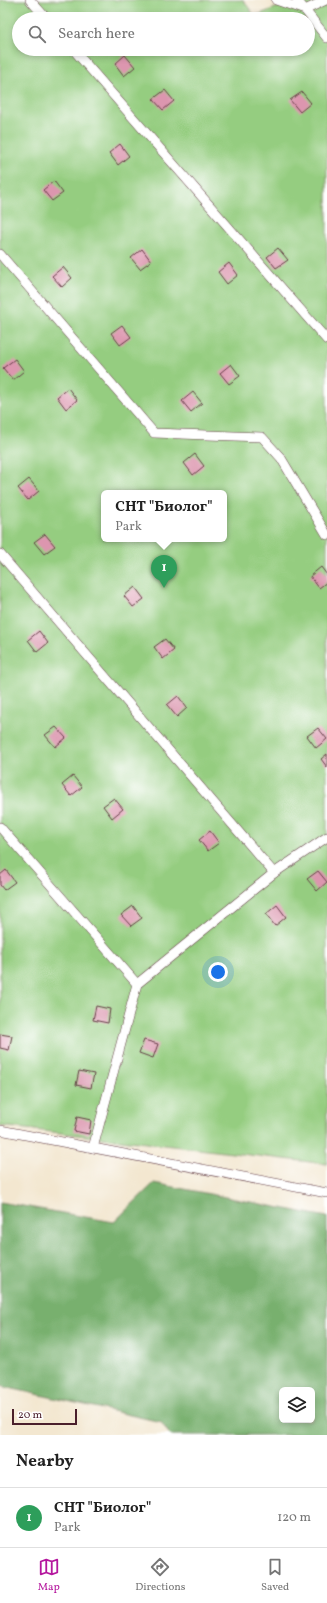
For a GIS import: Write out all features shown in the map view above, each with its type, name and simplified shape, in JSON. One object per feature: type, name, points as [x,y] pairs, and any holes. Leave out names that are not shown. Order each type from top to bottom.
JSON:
[{"type":"lane","points":[[30,0],[40,12]]},
{"type":"lane","points":[[276,0],[305,10],[326,0]]},
{"type":"lane","points":[[297,0],[305,10]]},
{"type":"lane","points":[[315,23],[327,38]]},
{"type":"lane","points":[[79,56],[327,340]]},
{"type":"lane","points":[[0,254],[154,433],[262,437],[281,458],[327,536]]},
{"type":"lane","points":[[0,554],[274,873]]},
{"type":"lane","points":[[0,827],[137,984]]},
{"type":"lane","points":[[93,1148],[137,984],[274,873],[327,837]]},
{"type":"lane","points":[[0,1130],[327,1194]]},
{"type":"green space","points":[[0,0],[243,0],[252,12],[12,12],[12,56],[315,56],[315,12],[265,12],[296,0],[327,0],[327,1164],[0,1126]]},
{"type":"green space","points":[[154,1183],[327,1217],[327,1435],[170,1435],[161,1422],[0,1386],[0,1202],[114,1222]]},
{"type":"building","points":[[126,56],[135,67],[124,76],[115,64]]},
{"type":"building","points":[[165,90],[174,101],[163,110],[153,99]]},
{"type":"building","points":[[302,92],[311,103],[300,112],[290,100]]},
{"type":"building","points":[[120,144],[129,156],[118,165],[109,153]]},
{"type":"building","points":[[54,181],[63,193],[52,201],[43,190]]},
{"type":"building","points":[[278,248],[288,260],[276,268],[267,257]]},
{"type":"building","points":[[142,249],[151,261],[140,269],[131,258]]},
{"type":"building","points":[[229,263],[238,275],[227,284],[218,272]]},
{"type":"building","points":[[63,267],[72,278],[62,287],[52,276]]},
{"type":"building","points":[[122,325],[131,337],[120,345],[111,333]]},
{"type":"building","points":[[15,359],[24,371],[13,380],[3,368]]},
{"type":"building","points":[[231,364],[240,376],[229,384],[220,373]]},
{"type":"building","points":[[68,388],[77,400],[66,409],[57,397]]},
{"type":"building","points":[[193,392],[202,403],[191,412],[182,401]]},
{"type":"building","points":[[195,454],[204,466],[193,475],[184,463]]},
{"type":"building","points":[[29,479],[39,491],[28,500],[18,488]]},
{"type":"building","points":[[45,534],[55,546],[44,554],[34,542]]},
{"type":"building","points":[[321,567],[327,575],[327,582],[319,588],[310,576]]},
{"type":"building","points":[[135,587],[144,599],[133,607],[124,596]]},
{"type":"building","points":[[39,631],[48,643],[37,652],[28,640]]},
{"type":"building","points":[[165,639],[174,650],[163,659],[154,647]]},
{"type":"building","points":[[178,696],[187,708],[177,717],[167,705]]},
{"type":"building","points":[[56,727],[66,738],[55,747],[45,735]]},
{"type":"building","points":[[318,728],[327,739],[316,748],[307,736]]},
{"type":"building","points":[[327,754],[327,767],[321,759]]},
{"type":"building","points":[[73,776],[82,787],[71,796],[62,785]]},
{"type":"building","points":[[114,798],[123,809],[112,818],[103,806]]},
{"type":"building","points":[[210,831],[219,843],[208,851],[199,840]]},
{"type":"building","points":[[6,870],[15,882],[4,890],[0,885],[0,875]]},
{"type":"building","points":[[318,871],[327,882],[317,891],[307,879]]},
{"type":"building","points":[[277,905],[286,917],[275,926],[266,914]]},
{"type":"building","points":[[133,906],[142,918],[131,926],[121,915]]},
{"type":"building","points":[[96,1006],[110,1009],[108,1023],[93,1020]]},
{"type":"building","points":[[0,1034],[12,1036],[9,1050],[0,1048]]},
{"type":"building","points":[[144,1040],[158,1044],[153,1058],[139,1053]]},
{"type":"building","points":[[79,1071],[94,1074],[91,1088],[76,1085]]},
{"type":"building","points":[[77,1117],[91,1120],[89,1134],[74,1131]]},
{"type":"place","name":"СНТ \"Биолог\"","points":[[164,588]]}]
